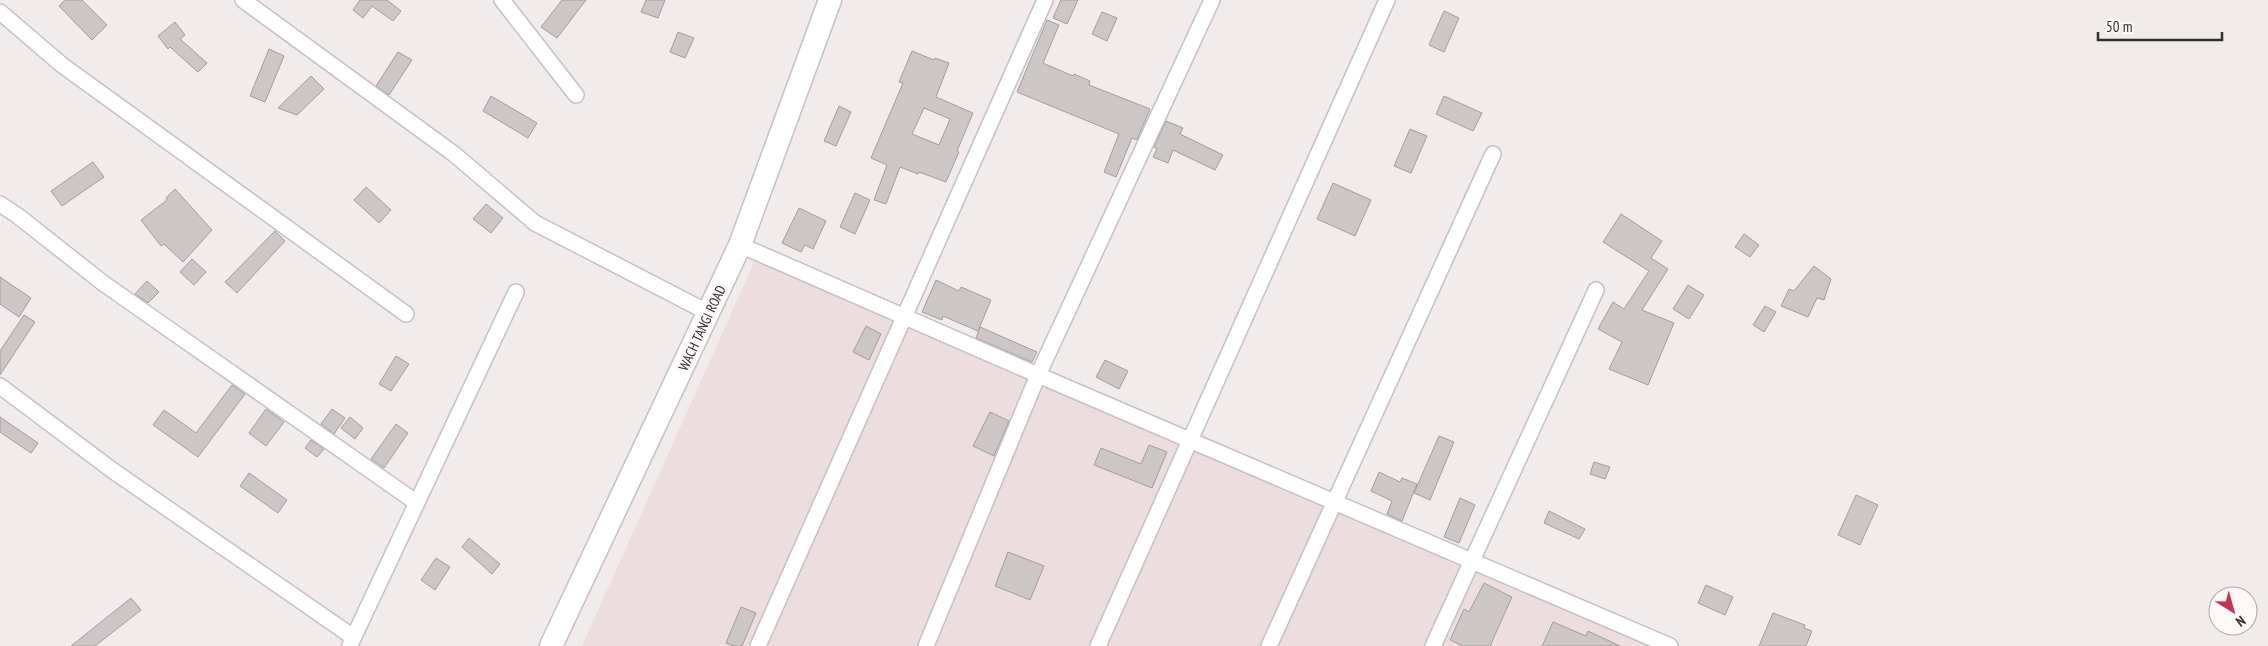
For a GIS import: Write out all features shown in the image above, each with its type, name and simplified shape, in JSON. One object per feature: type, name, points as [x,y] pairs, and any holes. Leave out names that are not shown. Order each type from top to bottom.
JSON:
[{"type":"main road","name":"WACH TANGI ROAD","points":[[551,646],[740,245],[830,0]]},
{"type":"street","points":[[243,0],[454,154],[535,224],[709,313]]},
{"type":"street","points":[[502,0],[576,96]]},
{"type":"street","points":[[758,646],[1045,0]]},
{"type":"street","points":[[926,646],[1038,375],[1212,0]]},
{"type":"street","points":[[1098,646],[1387,0]]},
{"type":"street","points":[[0,12],[62,65],[406,314]]},
{"type":"street","points":[[1269,646],[1493,154]]},
{"type":"street","points":[[0,204],[103,283],[417,503]]},
{"type":"street","points":[[740,245],[1670,646]]},
{"type":"street","points":[[1433,646],[1596,290]]},
{"type":"street","points":[[0,386],[112,470],[351,641],[516,292]]},
{"type":"shaded area","points":[[761,247],[1658,646],[582,646]]},
{"type":"building","points":[[65,0],[82,0],[107,25],[92,40],[59,6]]},
{"type":"building","points":[[360,0],[387,0],[401,11],[393,21],[372,6],[363,18],[353,10]]},
{"type":"building","points":[[562,0],[586,0],[557,38],[541,27]]},
{"type":"building","points":[[646,0],[665,0],[658,18],[641,12]]},
{"type":"building","points":[[1061,0],[1078,0],[1067,24],[1053,18]]},
{"type":"building","points":[[1444,11],[1459,18],[1444,52],[1429,45]]},
{"type":"building","points":[[1102,12],[1117,18],[1107,41],[1092,34]]},
{"type":"building","points":[[1047,20],[1059,25],[1043,63],[1073,76],[1074,74],[1090,81],[1089,85],[1150,109],[1137,140],[1132,138],[1116,177],[1104,172],[1119,134],[1017,92]]},
{"type":"building","points":[[175,22],[185,35],[180,39],[207,63],[198,72],[170,47],[168,49],[158,36]]},
{"type":"building","points":[[678,32],[694,38],[685,58],[670,52]]},
{"type":"building","points":[[269,49],[284,56],[265,102],[250,96]]},
{"type":"building","points":[[912,51],[934,60],[935,58],[949,63],[936,97],[973,113],[946,182],[900,167],[886,204],[874,200],[887,165],[871,158],[903,83],[899,82]],"holes":[[[924,108],[950,119],[939,145],[912,134]]]},
{"type":"building","points":[[398,52],[412,60],[389,95],[376,86]]},
{"type":"building","points":[[311,76],[324,89],[297,115],[278,108]]},
{"type":"building","points":[[491,96],[537,123],[528,138],[483,111]]},
{"type":"building","points":[[1444,96],[1482,113],[1473,131],[1436,114]]},
{"type":"building","points":[[839,106],[851,112],[836,146],[824,141]]},
{"type":"building","points":[[1166,121],[1183,128],[1180,134],[1223,155],[1215,170],[1173,150],[1168,163],[1153,157],[1157,149],[1154,147]]},
{"type":"building","points":[[1410,129],[1427,136],[1411,173],[1394,166]]},
{"type":"building","points":[[93,162],[104,177],[62,206],[51,191]]},
{"type":"building","points":[[1333,183],[1371,200],[1355,236],[1317,219]]},
{"type":"building","points":[[366,187],[391,210],[379,223],[354,200]]},
{"type":"building","points":[[175,189],[212,230],[183,262],[164,244],[161,246],[141,220],[167,200],[166,198]]},
{"type":"building","points":[[855,193],[870,200],[855,234],[840,227]]},
{"type":"building","points":[[486,204],[503,218],[491,233],[473,219]]},
{"type":"building","points":[[799,208],[826,221],[813,249],[805,245],[801,252],[782,243]]},
{"type":"building","points":[[1621,214],[1662,241],[1651,258],[1668,269],[1642,310],[1674,323],[1648,385],[1609,369],[1622,342],[1598,329],[1613,302],[1624,309],[1649,271],[1603,242]]},
{"type":"building","points":[[275,231],[285,241],[237,293],[225,282]]},
{"type":"building","points":[[1744,234],[1759,245],[1750,257],[1735,247]]},
{"type":"building","points":[[192,259],[206,272],[194,285],[180,272]]},
{"type":"building","points":[[1814,266],[1831,279],[1824,300],[1817,298],[1808,317],[1781,306],[1789,289],[1794,291]]},
{"type":"building","points":[[0,277],[31,298],[19,317],[0,304]]},
{"type":"building","points":[[936,280],[959,291],[961,287],[991,300],[978,331],[943,316],[942,320],[922,312]]},
{"type":"building","points":[[147,281],[159,292],[148,303],[135,294]]},
{"type":"building","points":[[1688,285],[1704,295],[1689,319],[1673,309]]},
{"type":"building","points":[[1765,306],[1776,312],[1764,332],[1753,325]]},
{"type":"building","points":[[24,315],[35,322],[0,375],[0,351]]},
{"type":"building","points":[[866,326],[881,334],[869,360],[853,352]]},
{"type":"building","points":[[980,327],[1037,352],[1032,362],[976,338]]},
{"type":"building","points":[[396,356],[409,364],[391,391],[379,384]]},
{"type":"building","points":[[1105,360],[1128,371],[1119,389],[1096,377]]},
{"type":"building","points":[[232,385],[245,394],[198,457],[153,425],[164,410],[196,433]]},
{"type":"building","points":[[266,409],[284,422],[266,446],[249,433]]},
{"type":"building","points":[[332,409],[345,418],[334,434],[321,424]]},
{"type":"building","points":[[990,412],[1009,421],[994,456],[973,446]]},
{"type":"building","points":[[0,417],[38,443],[31,453],[0,432]]},
{"type":"building","points":[[350,417],[363,428],[355,439],[341,428]]},
{"type":"building","points":[[396,424],[408,433],[384,468],[371,459]]},
{"type":"building","points":[[1439,436],[1454,442],[1430,500],[1414,493]]},
{"type":"building","points":[[311,440],[324,449],[317,457],[305,448]]},
{"type":"building","points":[[1149,445],[1167,452],[1152,488],[1094,465],[1101,448],[1141,464]]},
{"type":"building","points":[[1594,462],[1610,467],[1605,479],[1590,474]]},
{"type":"building","points":[[1379,472],[1400,482],[1402,478],[1417,484],[1402,521],[1387,514],[1392,501],[1371,491]]},
{"type":"building","points":[[249,473],[287,500],[278,513],[240,486]]},
{"type":"building","points":[[1856,495],[1878,505],[1860,545],[1838,535]]},
{"type":"building","points":[[1460,498],[1475,505],[1459,543],[1444,537]]},
{"type":"building","points":[[1549,511],[1585,529],[1579,539],[1544,523]]},
{"type":"building","points":[[469,538],[500,564],[492,574],[462,547]]},
{"type":"building","points":[[1008,552],[1044,566],[1030,600],[995,586]]},
{"type":"building","points":[[436,558],[450,567],[435,590],[421,580]]},
{"type":"building","points":[[1484,583],[1512,597],[1490,646],[1463,646],[1450,640],[1464,609],[1469,612]]},
{"type":"building","points":[[1706,585],[1733,597],[1725,615],[1698,603]]},
{"type":"building","points":[[131,598],[141,610],[95,646],[71,646]]},
{"type":"building","points":[[741,607],[756,613],[742,646],[734,646],[726,643]]},
{"type":"building","points":[[1773,613],[1805,625],[1804,628],[1812,631],[1806,646],[1759,646]]},
{"type":"building","points":[[1553,622],[1586,636],[1588,631],[1620,646],[1542,646]]}]
